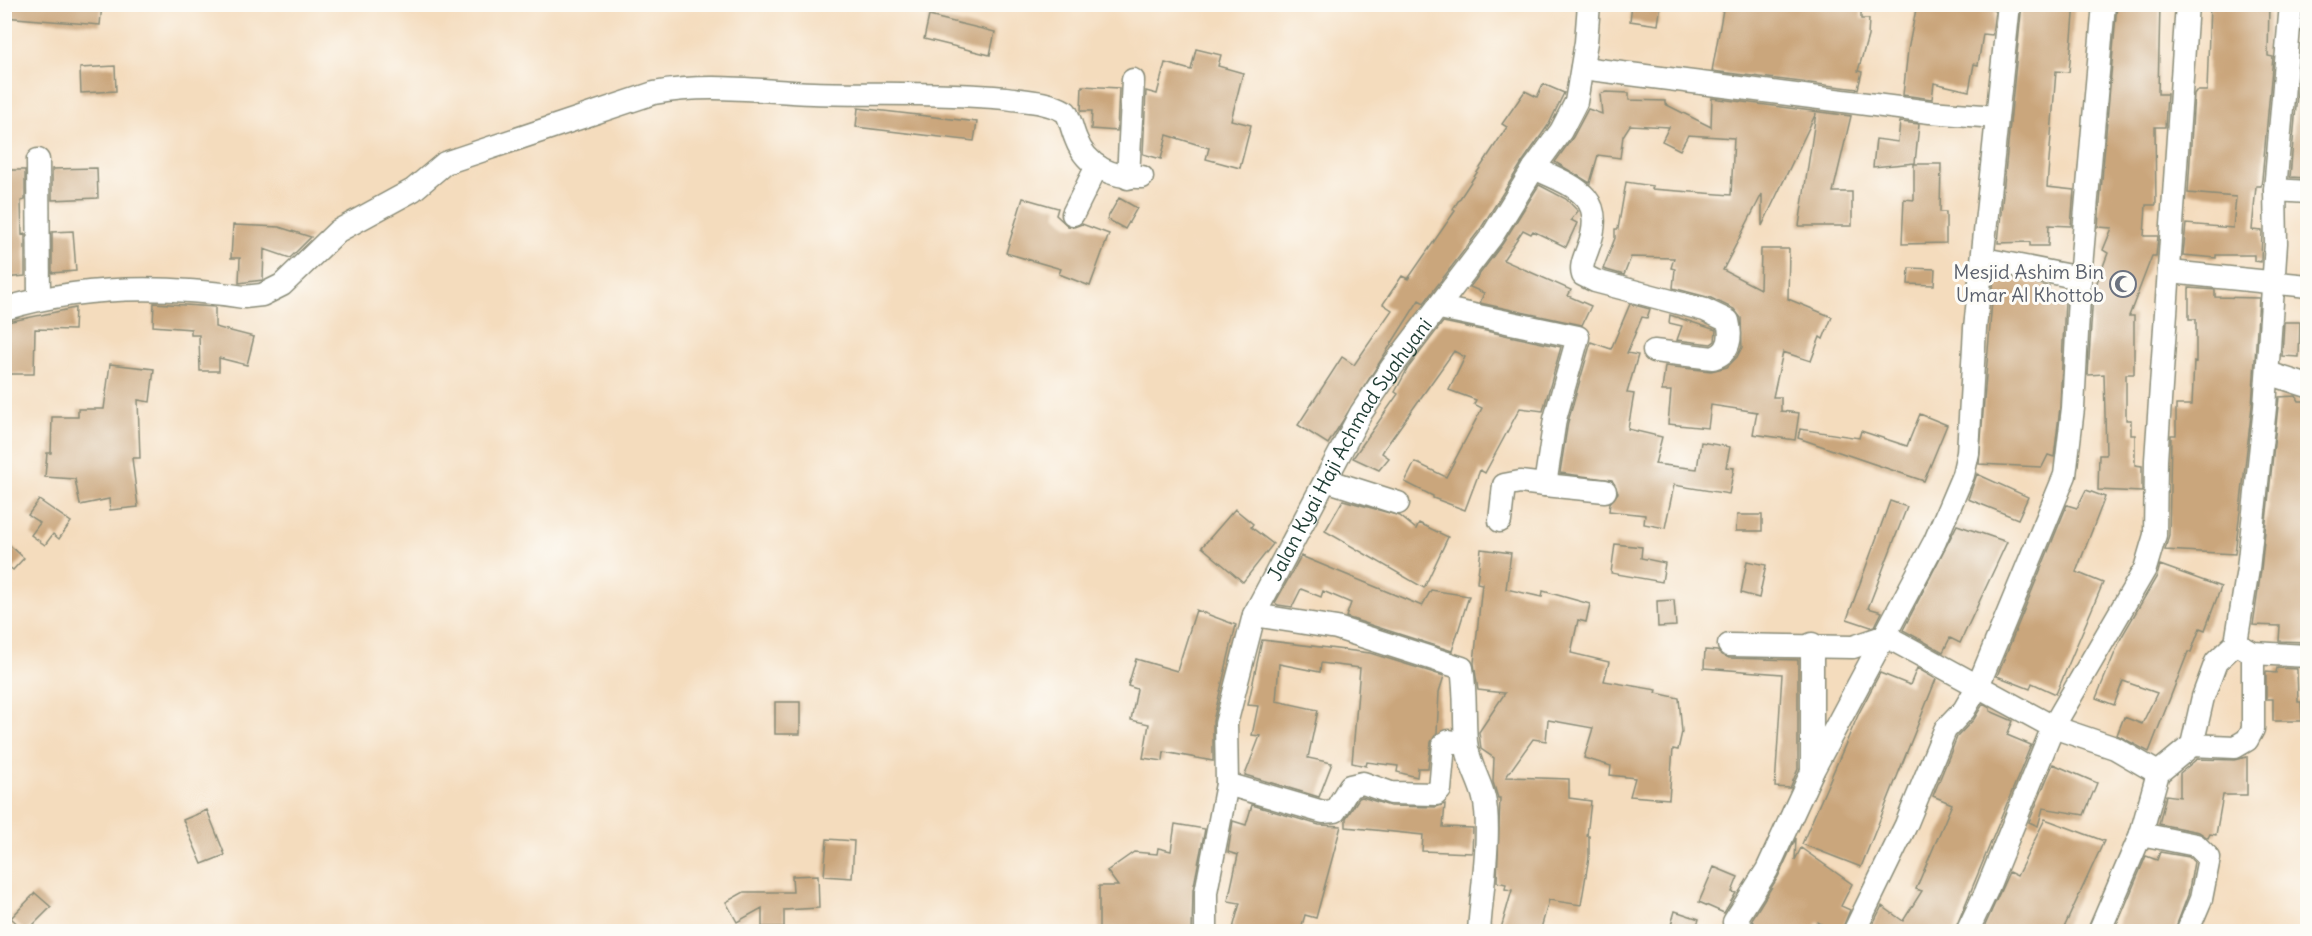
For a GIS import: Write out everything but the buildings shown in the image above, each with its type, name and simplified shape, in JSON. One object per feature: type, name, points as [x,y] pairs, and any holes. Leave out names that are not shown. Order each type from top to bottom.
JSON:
[{"type":"street","name":"Jalan Kyai Haji Achmad Syahyani","points":[[1206,932],[1206,892],[1227,784],[1226,724],[1254,615],[1361,413],[1392,367],[1440,308],[1492,236],[1534,168],[1561,131],[1576,102],[1589,4]]},
{"type":"street","points":[[1737,928],[1767,870],[1812,772],[1935,541],[1963,475],[1968,453],[1975,328],[1984,260],[1996,117],[2009,4]]},
{"type":"street","points":[[1854,932],[1902,835],[1945,730],[1964,710],[1978,686],[2065,475],[2073,408],[2080,278],[2104,4]]},
{"type":"street","points":[[1967,932],[1990,882],[2053,727],[2145,569],[2155,535],[2156,460],[2187,4]]},
{"type":"street","points":[[2192,745],[2235,747],[2247,740],[2253,729],[2244,648],[2248,569],[2268,373],[2276,243],[2275,190],[2291,4]]},
{"type":"street","points":[[1582,68],[1899,108],[1996,117]]},
{"type":"street","points":[[4,309],[39,298],[117,289],[244,297],[262,295],[282,285],[338,231],[413,190],[445,164],[654,93],[686,87],[813,93],[927,93],[1045,103],[1066,112],[1076,141],[1097,166],[1114,175],[1135,177],[1133,80]]},
{"type":"street","points":[[38,160],[39,298]]},
{"type":"street","points":[[1073,214],[1097,166]]},
{"type":"street","points":[[1534,168],[1576,188],[1591,204],[1594,225],[1592,239],[1582,264],[1583,275],[1595,281],[1706,310],[1728,321],[1729,340],[1721,356],[1713,358],[1654,351]]},
{"type":"street","points":[[2275,190],[2307,192]]},
{"type":"street","points":[[1984,260],[2080,278]]},
{"type":"street","points":[[2170,273],[2307,286]]},
{"type":"street","points":[[1440,308],[1578,337],[1555,419],[1545,485]]},
{"type":"street","points":[[2268,373],[2307,386]]},
{"type":"street","points":[[1326,480],[1398,503]]},
{"type":"street","points":[[1500,521],[1504,485],[1520,482],[1605,491]]},
{"type":"street","points":[[1254,615],[1337,628],[1462,668],[1466,694],[1466,744],[1477,782],[1484,797],[1486,828],[1479,932]]},
{"type":"street","points":[[1729,645],[1812,644],[1853,647],[1886,636],[2053,727],[2115,748],[2158,773]]},
{"type":"street","points":[[1812,644],[1812,772]]},
{"type":"street","points":[[2099,932],[2140,834],[2158,773],[2192,745],[2203,697],[2216,662],[2244,648],[2307,656]]},
{"type":"street","points":[[1227,784],[1323,812],[1335,811],[1350,786],[1363,783],[1391,793],[1436,794],[1440,790],[1444,744],[1449,741],[1466,744]]},
{"type":"street","points":[[2140,834],[2196,845],[2210,858],[2201,899],[2187,932]]},
{"type":"place","name":"Mesjid Ashim Bin Umar Al Khottob","points":[[2123,284]]}]
